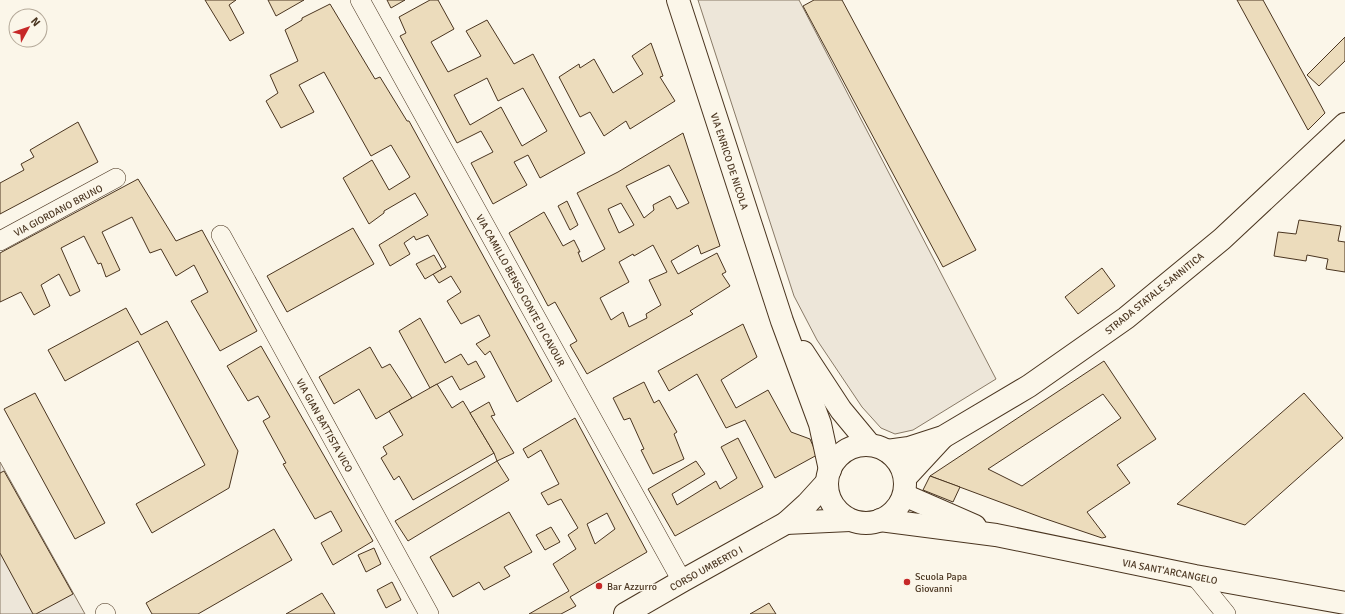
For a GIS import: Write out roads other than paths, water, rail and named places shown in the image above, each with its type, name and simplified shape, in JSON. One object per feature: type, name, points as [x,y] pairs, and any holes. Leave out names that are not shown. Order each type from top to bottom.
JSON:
[{"type":"street","name":"VIA CAMILLO BENSO CONTE DI CAVOUR","points":[[360,0],[682,581]]},
{"type":"street","name":"VIA ENRICO DE NICOLA","points":[[678,0],[782,321]]},
{"type":"street","name":"STRADA STATALE SANNITICA","points":[[878,448],[909,448],[943,437],[1029,386],[1126,318],[1222,238],[1345,124]]},
{"type":"street","name":"VIA GIORDANO BRUNO","points":[[0,241],[116,178]]},
{"type":"street","name":"VIA GIAN BATTISTA VICO","points":[[221,235],[429,614]]},
{"type":"street","points":[[782,321],[842,410],[878,448],[896,458],[902,467],[905,486],[895,511],[888,516],[870,523],[850,520],[840,513],[833,504],[828,493],[828,476],[820,424],[782,321]]},
{"type":"street","name":"STRADA STATALE SANNITICA","points":[[905,486],[943,437]]},
{"type":"street","points":[[828,476],[836,459],[845,450],[857,446],[878,448]]},
{"type":"street","name":"CORSO UMBERTO I","points":[[625,614],[786,523],[807,504],[828,476]]},
{"type":"street","points":[[905,486],[996,535]]},
{"type":"street","name":"CORSO UMBERTO I","points":[[786,523],[850,520]]},
{"type":"street","points":[[880,520],[996,535]]},
{"type":"street","name":"VIA SANT'ARCANGELO","points":[[996,535],[1195,576],[1345,603]]},
{"type":"street","points":[[1195,576],[1226,614]]},
{"type":"place","name":"Scuola Papa Giovanni","points":[[907,582]]},
{"type":"place","name":"Bar Azzurro","points":[[599,586]]}]
